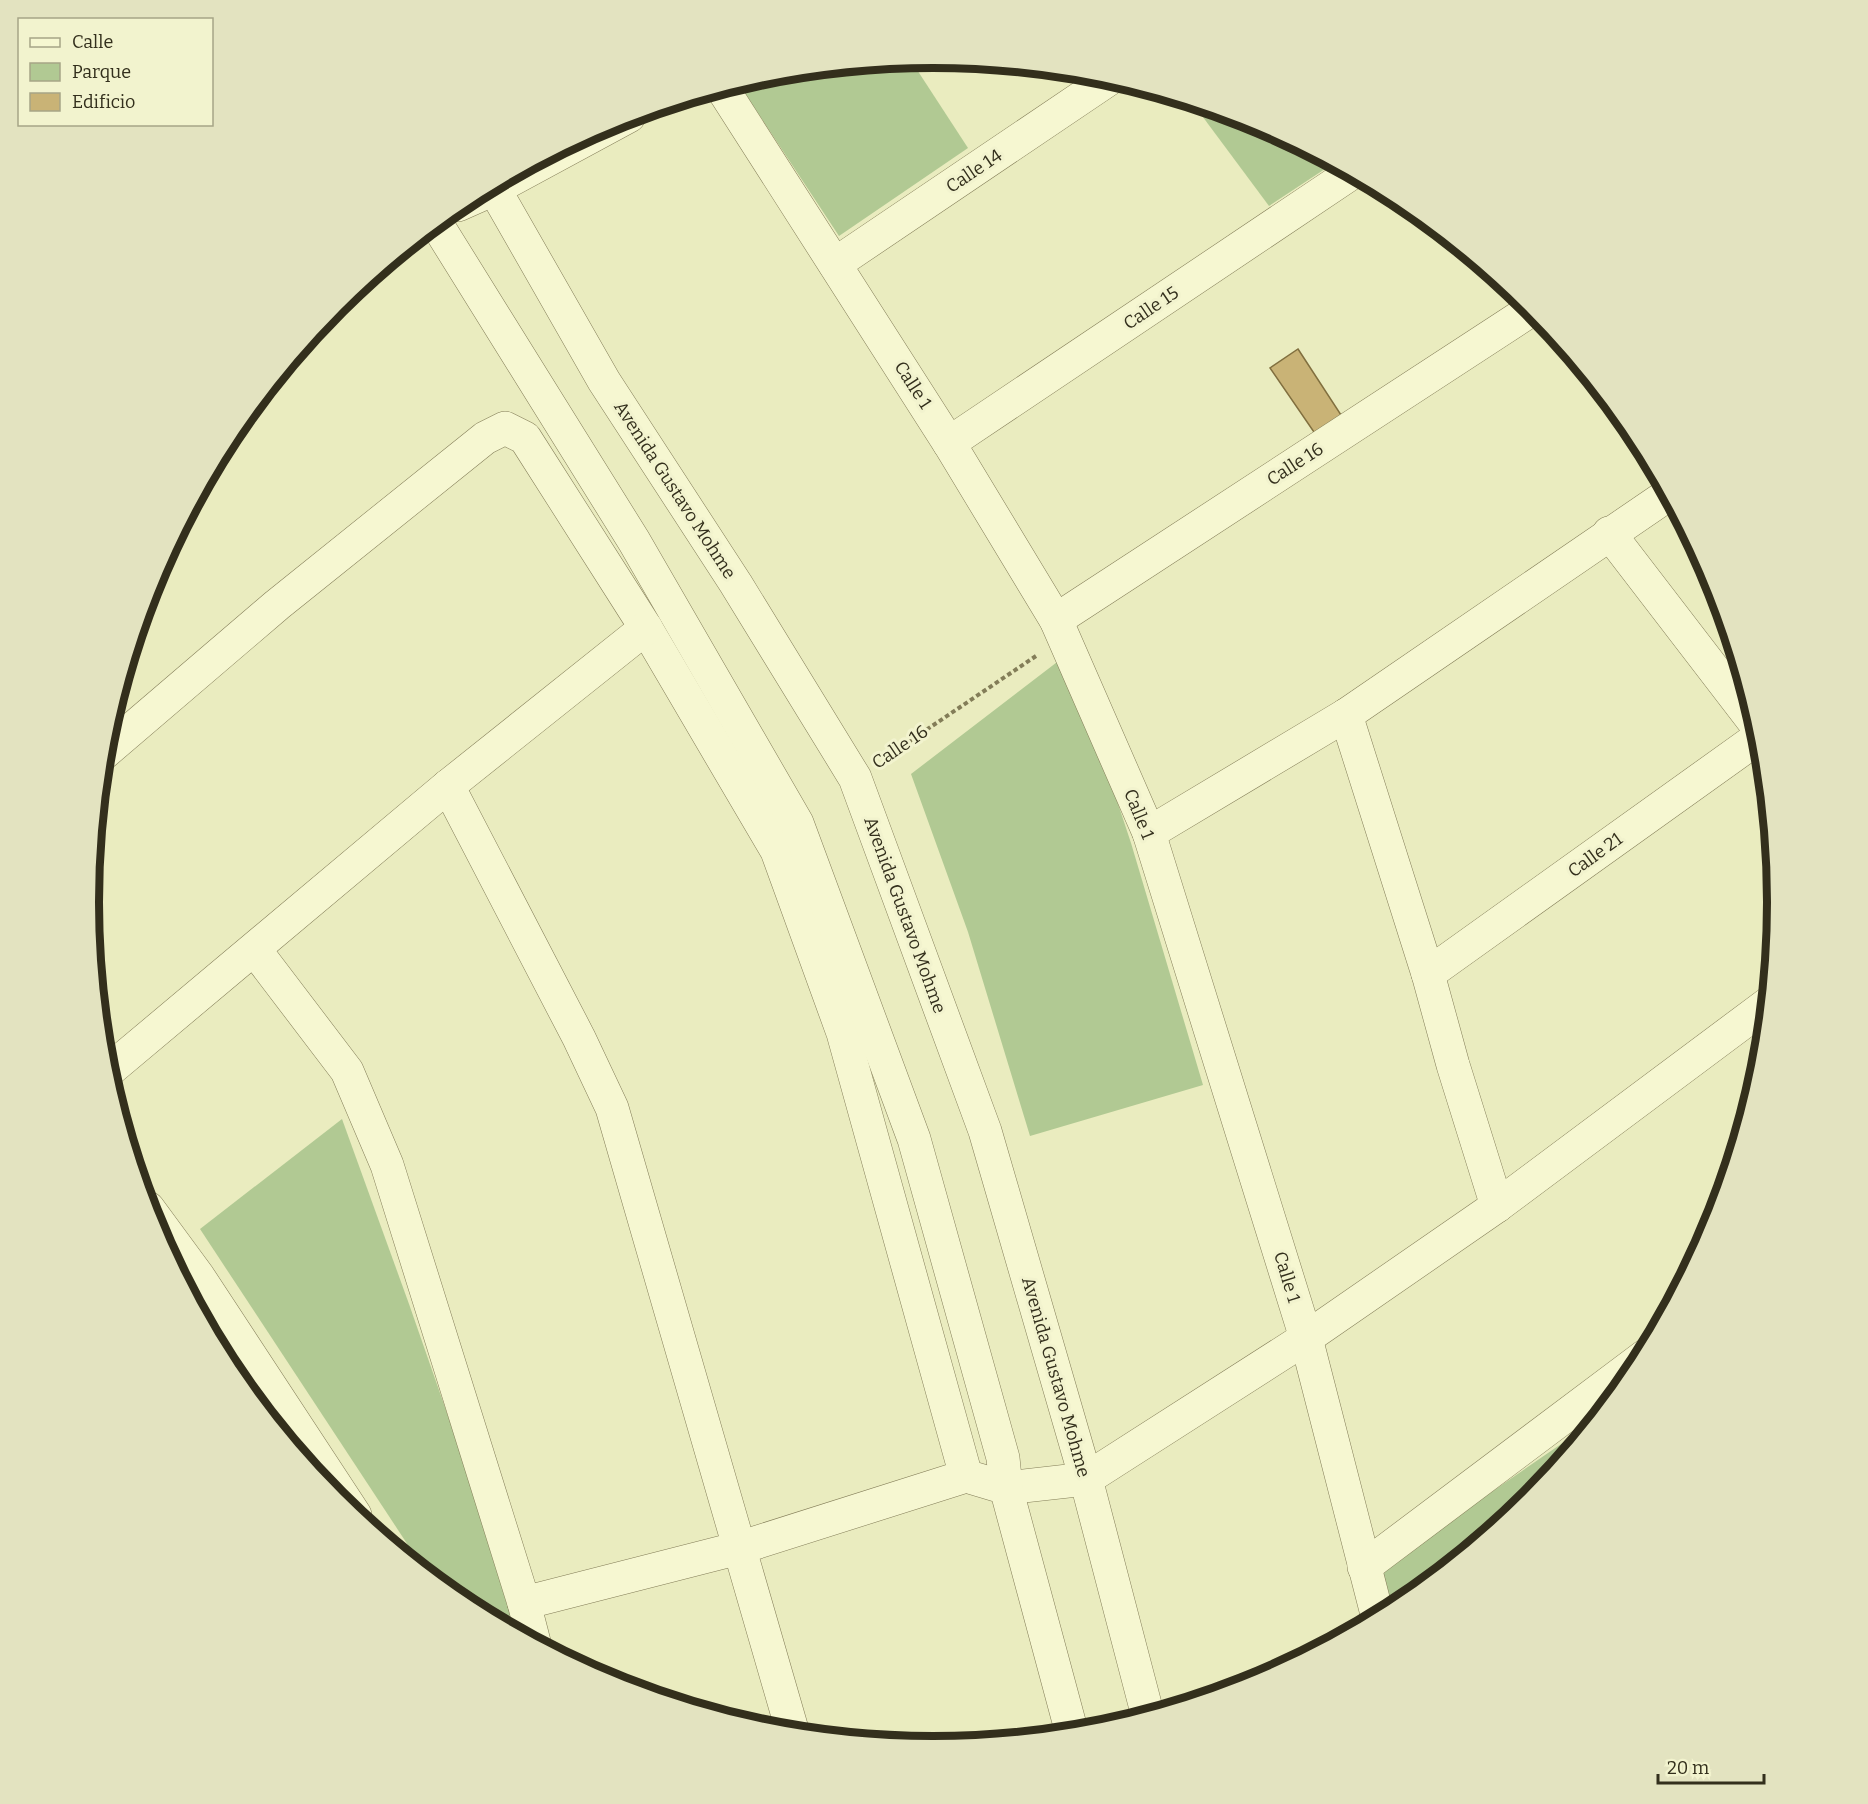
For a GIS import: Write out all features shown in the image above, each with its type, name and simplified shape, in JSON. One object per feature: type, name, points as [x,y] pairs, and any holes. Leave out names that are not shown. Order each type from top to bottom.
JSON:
[{"type":"street","name":"Calle 14","points":[[835,264],[1100,85]]},
{"type":"street","name":"Calle 1","points":[[726,94],[949,443],[1060,628],[1149,833],[1306,1338],[1376,1610]]},
{"type":"street","name":"Calle 15","points":[[949,443],[1346,177]]},
{"type":"street","name":"Avenida Gustavo Mohme","points":[[496,192],[604,381],[736,584],[855,778],[985,1131],[1086,1479],[1146,1709]]},
{"type":"street","points":[[440,230],[634,541],[797,823],[914,1139],[1003,1458],[1006,1488],[1070,1725]]},
{"type":"street","name":"Calle 16","points":[[1060,628],[1526,314]]},
{"type":"street","points":[[115,743],[295,590],[485,438],[506,428],[525,438],[646,628],[777,851],[843,1033],[966,1476]]},
{"type":"street","points":[[1149,833],[1346,715],[1664,498]]},
{"type":"street","points":[[1609,533],[1746,712]]},
{"type":"street","points":[[116,1065],[448,786],[646,628]]},
{"type":"street","points":[[1346,715],[1428,974],[1453,1065],[1497,1206]]},
{"type":"street","name":"Calle 21","points":[[1428,974],[1752,740]]},
{"type":"street","points":[[448,786],[579,1038],[612,1108],[790,1723]]},
{"type":"street","points":[[255,950],[347,1071],[387,1165],[532,1633]]},
{"type":"street","points":[[524,1603],[739,1548],[966,1476],[1006,1488],[1086,1479],[1306,1338],[1497,1206],[1761,1009]]},
{"type":"street","points":[[190,1278],[327,1474]]},
{"type":"street","points":[[1364,1567],[1624,1372]]},
{"type":"path","name":"Calle 16","points":[[855,778],[1060,628]]},
{"type":"green space","points":[[916,68],[968,148],[839,236],[743,90],[825,75],[879,69]]},
{"type":"green space","points":[[1198,111],[1253,131],[1328,167],[1269,206]]},
{"type":"green space","points":[[1065,656],[1077,680],[1131,843],[1203,1085],[1030,1136],[968,932],[911,774]]},
{"type":"green space","points":[[342,1119],[471,1482],[512,1622],[470,1596],[414,1554],[200,1229]]},
{"type":"green space","points":[[1564,1442],[1567,1445],[1524,1492],[1484,1529],[1442,1564],[1390,1601],[1383,1574],[1387,1564]]},
{"type":"building","points":[[1298,349],[1343,418],[1316,435],[1270,368]]}]
